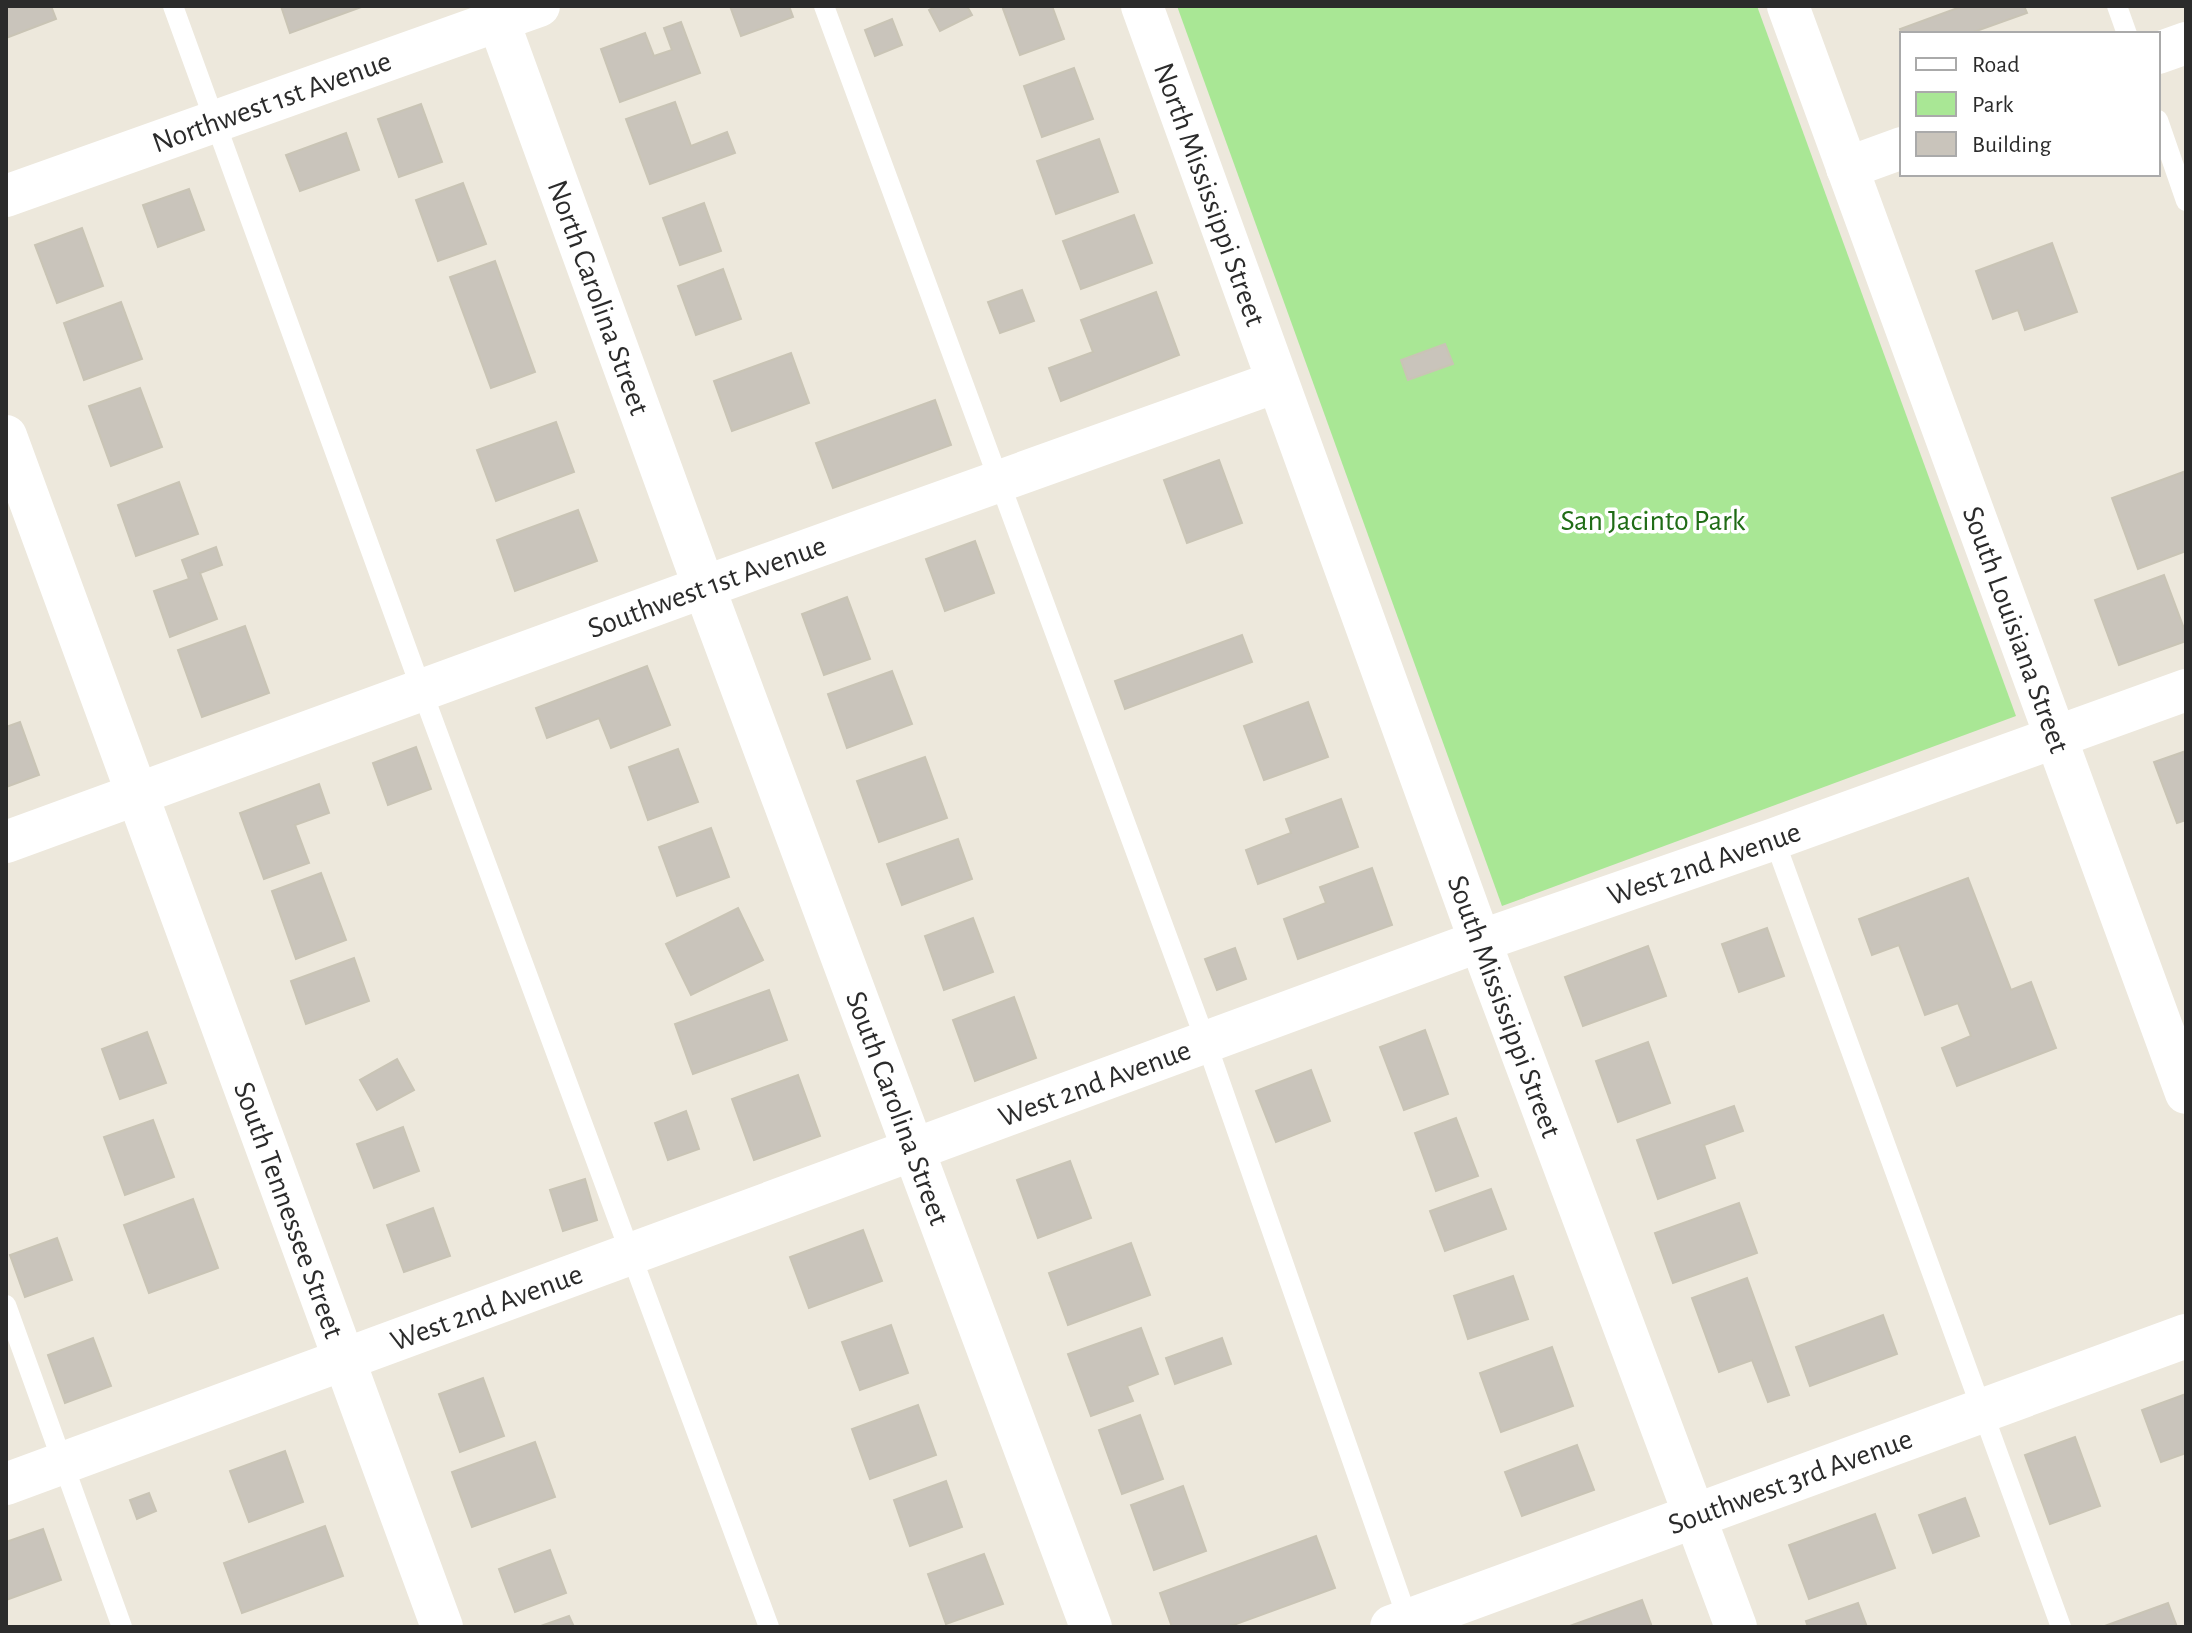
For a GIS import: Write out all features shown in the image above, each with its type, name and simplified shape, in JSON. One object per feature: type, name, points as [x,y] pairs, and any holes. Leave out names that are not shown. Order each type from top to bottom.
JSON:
[{"type":"main road","name":"Southwest 3rd Avenue","points":[[1404,1625],[2186,1336]]},
{"type":"street","name":"Northwest 1st Avenue","points":[[6,196],[215,122],[495,14],[539,6]]},
{"type":"street","name":"North Mississippi Street","points":[[1142,6],[1276,382]]},
{"type":"street","name":"South Louisiana Street","points":[[1788,6],[2186,1093]]},
{"type":"street","name":"North Carolina Street","points":[[495,14],[704,587]]},
{"type":"street","points":[[2160,52],[2186,43]]},
{"type":"street","points":[[1847,168],[1900,149]]},
{"type":"street","name":"Southwest 1st Avenue","points":[[6,842],[1276,382]]},
{"type":"street","name":"South Mississippi Street","points":[[1276,382],[1736,1627]]},
{"type":"street","name":"South Tennessee Street","points":[[6,436],[442,1627]]},
{"type":"street","name":"South Carolina Street","points":[[704,587],[1091,1627]]},
{"type":"street","name":"West 2nd Avenue","points":[[6,1484],[1480,941],[2186,690]]},
{"type":"lane","points":[[173,6],[422,691],[769,1627]]},
{"type":"lane","points":[[824,6],[1206,1042],[1404,1625]]},
{"type":"lane","points":[[2117,6],[2126,32]]},
{"type":"lane","points":[[2160,126],[2186,201]]},
{"type":"lane","points":[[1774,839],[2061,1627]]},
{"type":"lane","points":[[6,1305],[122,1627]]},
{"type":"green space","name":"San Jacinto Park","points":[[1177,6],[1757,6],[2016,716],[1502,906]]},
{"type":"building","points":[[6,6],[51,6],[56,19],[6,38]]},
{"type":"building","points":[[281,6],[364,6],[290,33]]},
{"type":"building","points":[[730,6],[789,6],[793,17],[741,36]]},
{"type":"building","points":[[937,6],[967,6],[972,15],[940,31],[929,10]]},
{"type":"building","points":[[1002,6],[1052,6],[1064,39],[1020,55]]},
{"type":"building","points":[[1963,6],[2024,6],[2027,13],[1974,32],[1901,32],[1900,29]]},
{"type":"building","points":[[892,19],[902,45],[875,56],[865,30]]},
{"type":"building","points":[[681,22],[700,73],[620,102],[601,49],[645,33],[654,56],[672,50],[664,28]]},
{"type":"building","points":[[1074,68],[1093,119],[1042,137],[1024,86]]},
{"type":"building","points":[[675,102],[691,146],[727,132],[735,153],[650,184],[626,119]]},
{"type":"building","points":[[421,104],[442,162],[399,177],[378,119]]},
{"type":"building","points":[[346,133],[359,170],[300,191],[286,155]]},
{"type":"building","points":[[1099,139],[1118,192],[1056,214],[1037,161]]},
{"type":"building","points":[[463,183],[486,244],[438,261],[416,200]]},
{"type":"building","points":[[189,189],[204,230],[158,247],[143,205]]},
{"type":"building","points":[[704,203],[721,251],[680,265],[663,218]]},
{"type":"building","points":[[1134,215],[1152,263],[1081,289],[1063,241]]},
{"type":"building","points":[[82,228],[103,286],[57,303],[35,245]]},
{"type":"building","points":[[2052,243],[2077,312],[2025,330],[2018,310],[1993,319],[1976,271]]},
{"type":"building","points":[[495,261],[535,372],[491,388],[450,277]]},
{"type":"building","points":[[723,269],[741,319],[696,335],[678,286]]},
{"type":"building","points":[[1022,290],[1034,321],[1000,333],[988,302]]},
{"type":"building","points":[[1156,292],[1179,355],[1061,401],[1049,368],[1093,352],[1081,320]]},
{"type":"building","points":[[121,302],[142,359],[84,380],[64,323]]},
{"type":"building","points":[[1445,344],[1453,364],[1408,380],[1401,360]]},
{"type":"building","points":[[791,353],[809,403],[732,431],[714,381]]},
{"type":"building","points":[[140,388],[162,447],[111,466],[89,406]]},
{"type":"building","points":[[935,400],[951,445],[833,488],[816,443]]},
{"type":"building","points":[[556,422],[574,472],[496,501],[477,450]]},
{"type":"building","points":[[1219,460],[1242,523],[1187,543],[1164,480]]},
{"type":"building","points":[[2186,471],[2186,551],[2138,569],[2112,498]]},
{"type":"building","points":[[179,482],[198,534],[136,556],[118,505]]},
{"type":"building","points":[[578,510],[597,561],[515,591],[497,540]]},
{"type":"building","points":[[975,541],[994,593],[945,611],[926,559]]},
{"type":"building","points":[[216,547],[222,565],[200,573],[217,619],[170,637],[154,591],[189,579],[182,560]]},
{"type":"building","points":[[2164,575],[2186,641],[2119,665],[2095,600]]},
{"type":"building","points":[[847,597],[870,659],[824,675],[802,614]]},
{"type":"building","points":[[245,626],[269,693],[202,717],[178,650]]},
{"type":"building","points":[[1242,635],[1252,662],[1125,709],[1115,681]]},
{"type":"building","points":[[647,666],[670,725],[611,748],[599,718],[547,738],[536,708]]},
{"type":"building","points":[[892,671],[912,724],[847,748],[828,694]]},
{"type":"building","points":[[1308,702],[1328,757],[1264,780],[1244,726]]},
{"type":"building","points":[[20,722],[39,775],[6,787],[6,727]]},
{"type":"building","points":[[416,747],[431,789],[388,805],[373,763]]},
{"type":"building","points":[[678,749],[698,802],[648,820],[629,767]]},
{"type":"building","points":[[2186,751],[2186,820],[2177,823],[2154,762]]},
{"type":"building","points":[[925,757],[947,818],[879,842],[857,781]]},
{"type":"building","points":[[319,784],[329,813],[295,825],[309,863],[264,879],[240,813]]},
{"type":"building","points":[[1341,799],[1358,847],[1258,884],[1246,850],[1291,833],[1286,819]]},
{"type":"building","points":[[711,828],[729,877],[677,896],[659,847]]},
{"type":"building","points":[[958,839],[972,879],[902,905],[887,864]]},
{"type":"building","points":[[1372,868],[1392,925],[1298,959],[1284,919],[1326,903],[1320,887]]},
{"type":"building","points":[[321,873],[346,940],[296,959],[272,891]]},
{"type":"building","points":[[1968,878],[2011,990],[2031,982],[2056,1048],[1957,1086],[1942,1048],[1971,1036],[1958,1003],[1925,1015],[1899,945],[1872,955],[1859,919]]},
{"type":"building","points":[[738,908],[763,960],[691,995],[666,944]]},
{"type":"building","points":[[973,918],[993,972],[944,990],[925,936]]},
{"type":"building","points":[[1767,928],[1784,976],[1739,992],[1722,944]]},
{"type":"building","points":[[1648,946],[1666,996],[1583,1026],[1565,977]]},
{"type":"building","points":[[1235,948],[1246,979],[1217,990],[1205,959]]},
{"type":"building","points":[[354,958],[369,1001],[306,1024],[291,981]]},
{"type":"building","points":[[769,990],[787,1040],[693,1074],[675,1024]]},
{"type":"building","points":[[1014,997],[1036,1058],[975,1081],[953,1020]]},
{"type":"building","points":[[1425,1030],[1448,1094],[1404,1110],[1380,1047]]},
{"type":"building","points":[[147,1032],[166,1083],[120,1099],[102,1049]]},
{"type":"building","points":[[1648,1042],[1670,1103],[1618,1122],[1596,1061]]},
{"type":"building","points":[[397,1059],[414,1090],[377,1110],[360,1080]]},
{"type":"building","points":[[1311,1070],[1330,1121],[1276,1142],[1256,1091]]},
{"type":"building","points":[[798,1075],[820,1136],[754,1160],[732,1099]]},
{"type":"building","points":[[1734,1106],[1743,1131],[1704,1145],[1715,1178],[1658,1199],[1637,1140]]},
{"type":"building","points":[[686,1111],[699,1149],[668,1160],[655,1123]]},
{"type":"building","points":[[1456,1118],[1478,1176],[1436,1191],[1415,1133]]},
{"type":"building","points":[[153,1120],[174,1177],[125,1195],[104,1137]]},
{"type":"building","points":[[403,1127],[419,1171],[374,1188],[357,1144]]},
{"type":"building","points":[[1070,1161],[1091,1218],[1038,1238],[1017,1180]]},
{"type":"building","points":[[585,1179],[597,1220],[563,1231],[550,1190]]},
{"type":"building","points":[[1491,1189],[1506,1229],[1445,1251],[1430,1211]]},
{"type":"building","points":[[193,1199],[218,1268],[149,1293],[124,1225]]},
{"type":"building","points":[[1739,1203],[1757,1253],[1673,1283],[1655,1233]]},
{"type":"building","points":[[433,1208],[450,1256],[404,1272],[387,1225]]},
{"type":"building","points":[[863,1230],[882,1281],[809,1308],[790,1257]]},
{"type":"building","points":[[57,1238],[72,1280],[25,1297],[10,1255]]},
{"type":"building","points":[[1131,1243],[1150,1295],[1068,1325],[1049,1273]]},
{"type":"building","points":[[1513,1276],[1528,1319],[1468,1339],[1454,1296]]},
{"type":"building","points":[[1747,1278],[1789,1395],[1768,1402],[1752,1360],[1719,1372],[1692,1298]]},
{"type":"building","points":[[1883,1315],[1897,1354],[1810,1386],[1796,1347]]},
{"type":"building","points":[[891,1325],[908,1373],[860,1390],[842,1342]]},
{"type":"building","points":[[1141,1328],[1158,1374],[1127,1386],[1133,1401],[1091,1416],[1068,1354]]},
{"type":"building","points":[[93,1338],[111,1386],[65,1403],[48,1355]]},
{"type":"building","points":[[1222,1338],[1231,1364],[1175,1384],[1166,1358]]},
{"type":"building","points":[[1552,1347],[1573,1406],[1501,1432],[1480,1373]]},
{"type":"building","points":[[483,1378],[504,1436],[460,1452],[439,1394]]},
{"type":"building","points":[[2186,1394],[2186,1453],[2161,1462],[2142,1410]]},
{"type":"building","points":[[918,1405],[936,1455],[870,1479],[852,1429]]},
{"type":"building","points":[[1140,1415],[1163,1479],[1122,1494],[1099,1430]]},
{"type":"building","points":[[2075,1437],[2100,1506],[2050,1524],[2025,1455]]},
{"type":"building","points":[[535,1442],[555,1497],[472,1527],[452,1472]]},
{"type":"building","points":[[1577,1445],[1594,1490],[1522,1516],[1505,1472]]},
{"type":"building","points":[[285,1451],[303,1502],[249,1522],[230,1471]]},
{"type":"building","points":[[946,1481],[962,1527],[910,1546],[894,1500]]},
{"type":"building","points":[[1183,1486],[1206,1551],[1154,1570],[1131,1505]]},
{"type":"building","points":[[149,1493],[156,1511],[137,1519],[130,1500]]},
{"type":"building","points":[[1965,1498],[1979,1536],[1933,1553],[1919,1515]]},
{"type":"building","points":[[1875,1514],[1895,1568],[1809,1599],[1789,1545]]},
{"type":"building","points":[[325,1526],[343,1576],[242,1613],[224,1563]]},
{"type":"building","points":[[43,1529],[61,1580],[6,1600],[6,1542]]},
{"type":"building","points":[[1316,1536],[1335,1588],[1228,1627],[1172,1627],[1160,1593]]},
{"type":"building","points":[[550,1550],[566,1593],[515,1612],[499,1569]]},
{"type":"building","points":[[984,1554],[1003,1604],[946,1624],[928,1574]]},
{"type":"building","points":[[1642,1600],[1652,1627],[1567,1627]]},
{"type":"building","points":[[1858,1603],[1867,1627],[1808,1627],[1806,1621]]},
{"type":"building","points":[[2168,1603],[2177,1627],[2102,1627]]},
{"type":"building","points":[[569,1616],[574,1627],[538,1627]]}]
